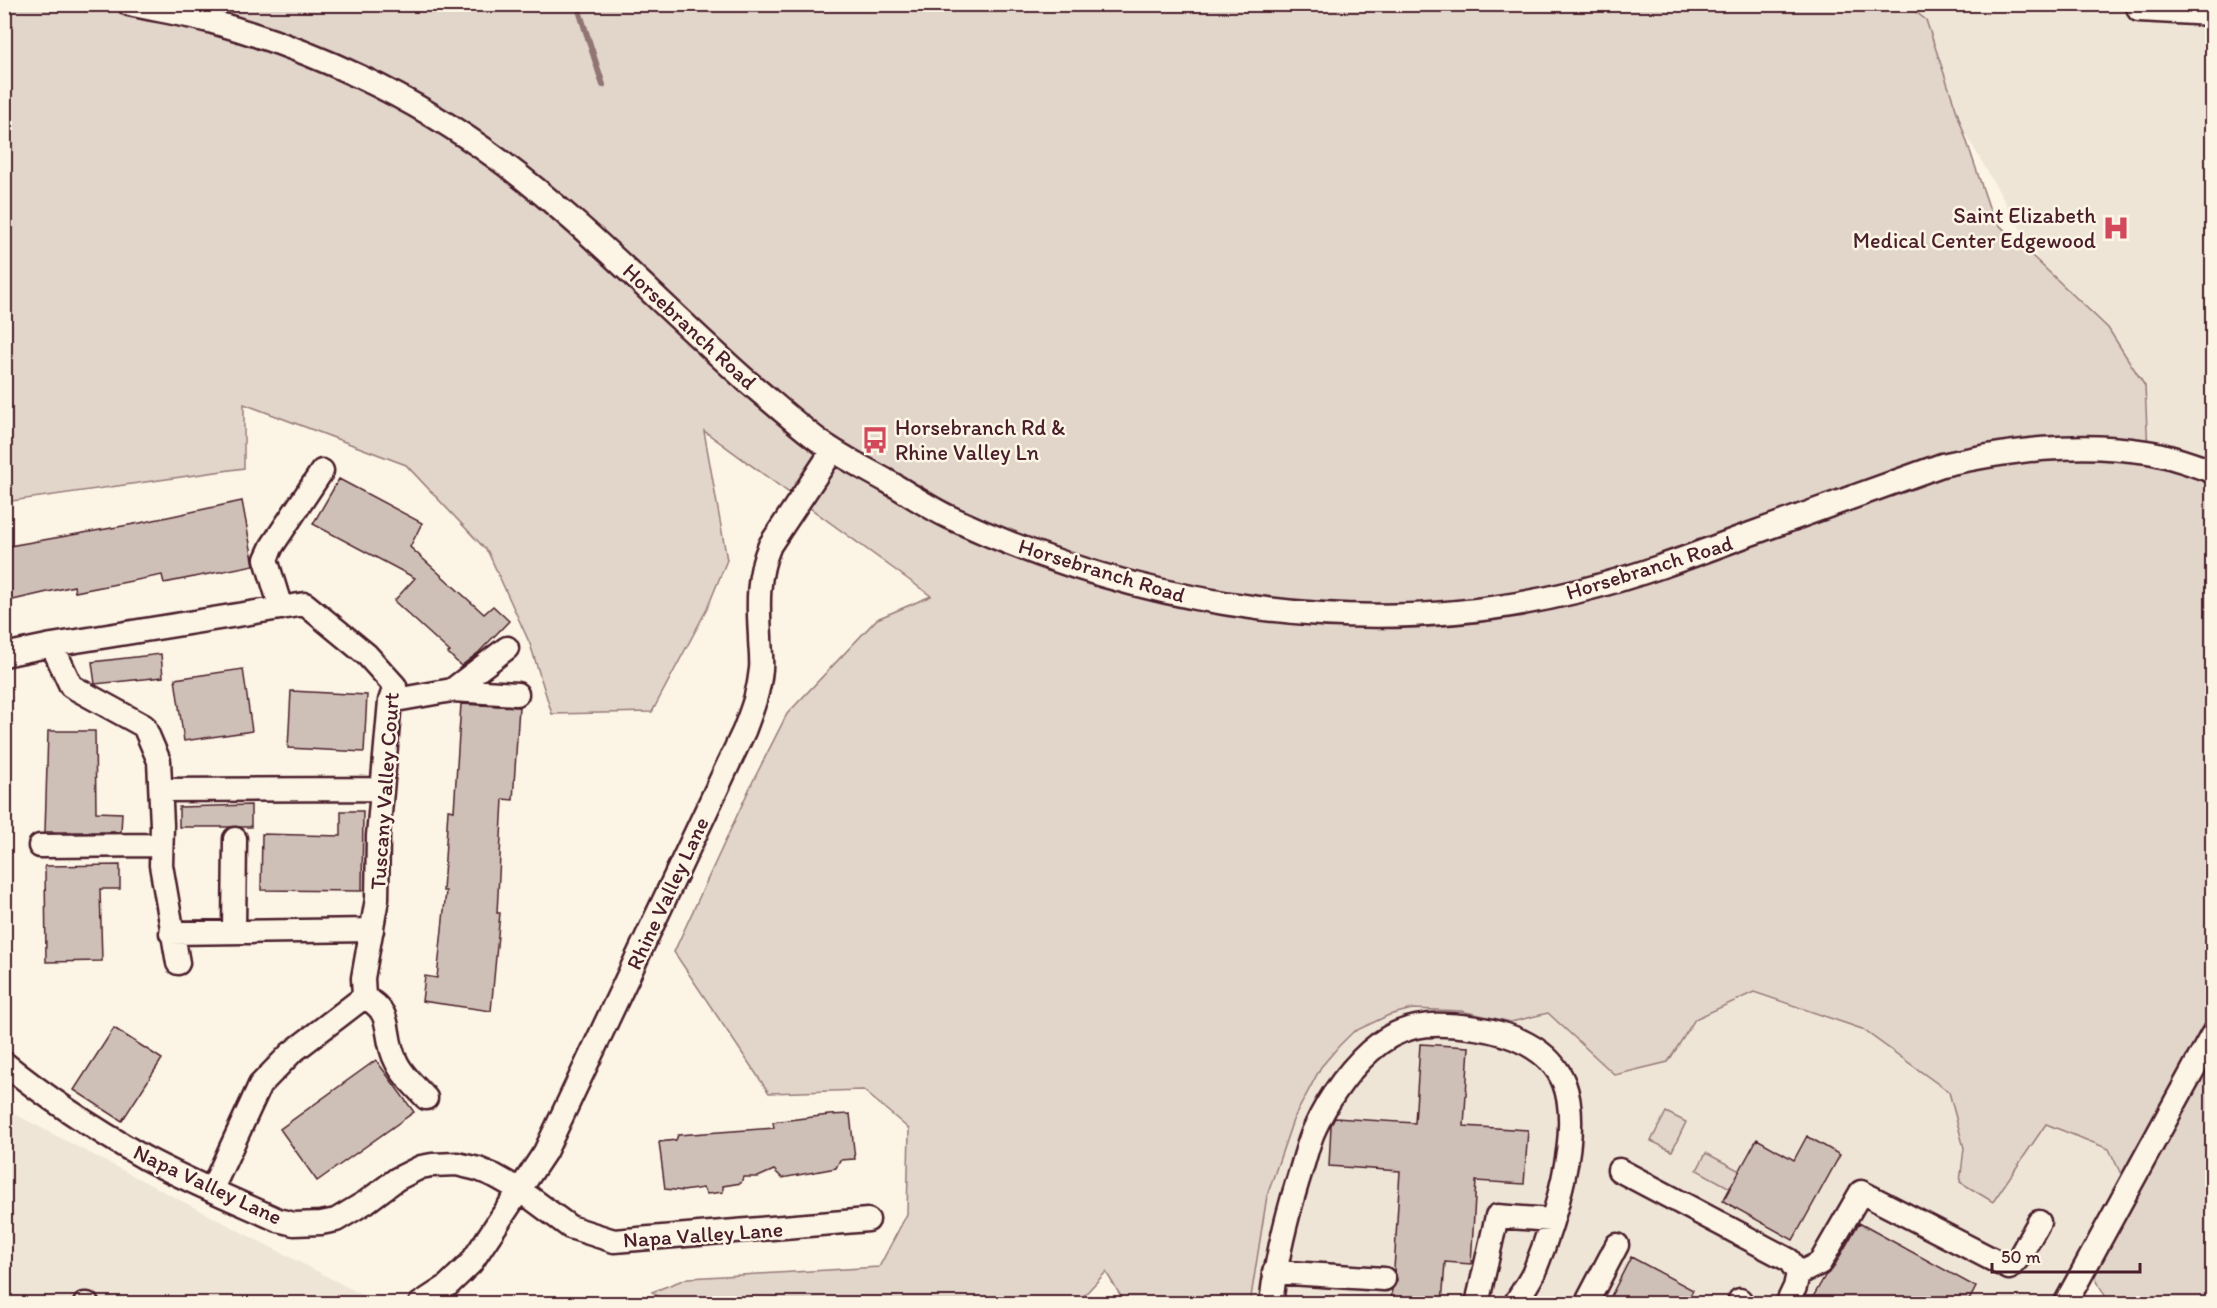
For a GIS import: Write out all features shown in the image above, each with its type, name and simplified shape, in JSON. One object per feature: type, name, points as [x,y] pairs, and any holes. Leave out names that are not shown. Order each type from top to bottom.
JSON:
[{"type":"street","name":"Horsebranch Road","points":[[129,4],[204,20],[249,33],[335,65],[418,107],[460,132],[501,161],[601,244],[741,375],[833,450],[944,514],[1009,543],[1065,564],[1159,591],[1230,605],[1347,615],[1413,616],[1485,609],[1576,592],[1644,573],[1942,465],[1992,454],[2042,447],[2095,446],[2148,452],[2212,471]]},
{"type":"street","points":[[2137,4],[2139,10],[2212,14]]},
{"type":"street","name":"Rhine Valley Lane","points":[[420,1304],[446,1287],[471,1263],[545,1152],[744,731],[757,698],[761,667],[758,601],[759,578],[763,562],[770,545],[833,450]]},
{"type":"street","points":[[281,608],[266,560],[272,546],[322,471]]},
{"type":"street","name":"Tuscany Valley Court","points":[[4,655],[52,645],[305,604],[367,655],[395,686],[390,701],[378,836],[377,899],[363,978],[364,997]]},
{"type":"street","points":[[52,645],[71,686],[144,726],[159,761],[161,865],[178,963]]},
{"type":"street","points":[[452,690],[507,648]]},
{"type":"street","points":[[390,701],[452,690],[517,694]]},
{"type":"street","points":[[160,790],[382,789]]},
{"type":"street","points":[[234,930],[235,839]]},
{"type":"street","points":[[39,846],[161,845]]},
{"type":"street","points":[[171,933],[234,930],[372,930]]},
{"type":"street","points":[[212,1189],[260,1085],[291,1053],[364,997],[376,1003],[386,1017],[389,1044],[396,1063],[426,1098]]},
{"type":"street","points":[[1271,1304],[1274,1272],[1297,1182],[1314,1128],[1338,1088],[1367,1054],[1381,1042],[1400,1031],[1423,1024],[1447,1024],[1518,1038],[1547,1059],[1564,1084],[1570,1112],[1568,1150],[1556,1211],[1533,1274],[1515,1304]]},
{"type":"street","points":[[2065,1304],[2212,1035]]},
{"type":"street","name":"Napa Valley Lane","points":[[4,1063],[90,1125],[147,1159],[278,1220],[294,1224],[336,1220],[397,1179],[421,1167],[457,1164],[478,1169],[520,1190],[570,1227],[614,1241],[868,1220]]},
{"type":"street","points":[[1619,1170],[1789,1260],[1798,1274]]},
{"type":"street","points":[[1787,1304],[1798,1274],[1820,1263],[1861,1192],[2008,1268],[2020,1256],[2040,1222]]},
{"type":"street","points":[[1477,1304],[1497,1216],[1551,1220]]},
{"type":"street","points":[[1586,1304],[1617,1245]]},
{"type":"street","points":[[1274,1272],[1384,1279]]},
{"type":"shaded area","points":[[4,5],[1907,5],[1926,20],[1993,219],[2108,328],[2145,386],[2148,452],[2212,471],[2212,1303],[2109,1303],[2087,1263],[2128,1189],[2109,1149],[2046,1124],[1993,1202],[1960,1182],[1964,1148],[1949,1092],[1862,1029],[1754,992],[1695,1019],[1668,1062],[1615,1075],[1548,1013],[1511,1022],[1461,1011],[1412,1009],[1389,1015],[1353,1032],[1321,1067],[1293,1120],[1267,1196],[1250,1303],[1125,1303],[1106,1272],[1077,1303],[668,1303],[652,1292],[688,1278],[879,1267],[907,1214],[909,1129],[863,1090],[769,1093],[674,952],[752,783],[787,714],[877,619],[931,596],[704,431],[727,560],[707,609],[652,712],[552,714],[530,644],[488,552],[406,465],[244,404],[244,468],[5,502]]},
{"type":"shaded area","name":"Saint Elizabeth Medical Center Edgewood","points":[[1892,5],[2212,5],[2212,471],[2148,452]]},
{"type":"shaded area","points":[[1754,991],[1862,1029],[1949,1092],[1964,1148],[1960,1182],[1993,1202],[2046,1123],[2109,1149],[2128,1188],[2065,1303],[1250,1304],[1267,1196],[1293,1120],[1321,1067],[1353,1032],[1389,1015],[1412,1009],[1461,1011],[1511,1022],[1548,1013],[1615,1075],[1668,1062],[1695,1019]]},
{"type":"shaded area","points":[[5,1109],[378,1303],[5,1303]]},
{"type":"shaded area","points":[[1666,1112],[1686,1122],[1672,1151],[1651,1141]]},
{"type":"shaded area","points":[[1706,1153],[1740,1171],[1730,1188],[1697,1170]]},
{"type":"building","points":[[339,479],[422,523],[410,547],[484,614],[493,606],[509,621],[479,652],[461,666],[448,653],[450,652],[394,601],[415,578],[313,524]]},
{"type":"building","points":[[242,501],[254,565],[164,583],[162,575],[75,592],[74,586],[4,602],[4,547],[140,523]]},
{"type":"building","points":[[161,654],[163,677],[95,684],[92,662]]},
{"type":"building","points":[[243,669],[252,731],[184,741],[175,679]]},
{"type":"building","points":[[291,691],[367,695],[364,752],[288,748]]},
{"type":"building","points":[[461,704],[519,707],[513,800],[503,799],[497,913],[500,913],[491,1011],[422,1001],[425,976],[437,978],[446,891],[443,891],[448,810],[454,811]]},
{"type":"building","points":[[48,731],[95,731],[96,812],[122,813],[121,832],[45,832]]},
{"type":"building","points":[[251,805],[251,827],[179,827],[179,807]]},
{"type":"building","points":[[341,811],[363,811],[362,891],[261,890],[262,834],[341,836]]},
{"type":"building","points":[[120,865],[120,889],[100,889],[102,961],[46,962],[45,866]]},
{"type":"building","points":[[114,1028],[162,1059],[122,1121],[74,1090]]},
{"type":"building","points":[[1420,1044],[1469,1047],[1464,1126],[1528,1130],[1524,1184],[1476,1181],[1471,1264],[1445,1262],[1442,1304],[1391,1304],[1392,1289],[1397,1280],[1394,1270],[1400,1171],[1329,1166],[1331,1125],[1335,1118],[1415,1123]]},
{"type":"building","points":[[376,1060],[414,1112],[317,1181],[280,1129]]},
{"type":"building","points":[[850,1114],[855,1159],[840,1160],[836,1168],[782,1178],[774,1170],[758,1177],[743,1177],[741,1183],[723,1186],[723,1192],[707,1194],[703,1188],[683,1191],[665,1189],[659,1142],[676,1140],[678,1135],[774,1128],[773,1122]]},
{"type":"building","points":[[1807,1136],[1840,1155],[1793,1240],[1723,1201],[1757,1139],[1794,1160]]},
{"type":"building","points":[[1859,1223],[1976,1287],[1967,1304],[1809,1304]]},
{"type":"building","points":[[1631,1257],[1693,1290],[1686,1304],[1607,1304]]},
{"type":"waterway","points":[[577,4],[603,85]]},
{"type":"place","name":"Saint Elizabeth Medical Center Edgewood","points":[[2116,228]]},
{"type":"place","name":"Horsebranch Rd & Rhine Valley Ln","points":[[875,440]]}]
